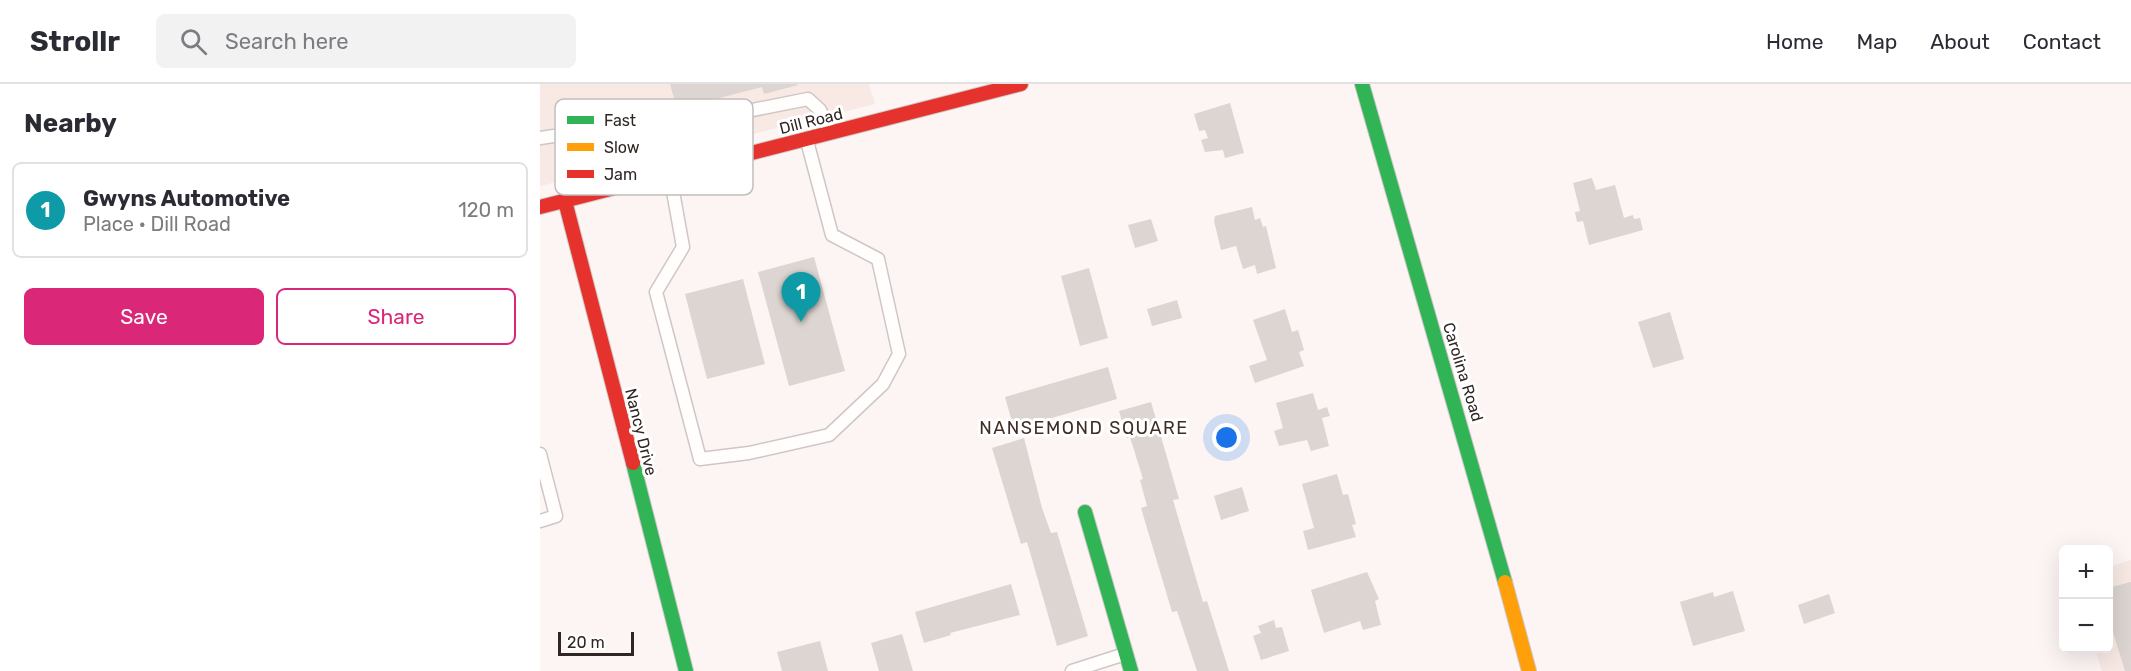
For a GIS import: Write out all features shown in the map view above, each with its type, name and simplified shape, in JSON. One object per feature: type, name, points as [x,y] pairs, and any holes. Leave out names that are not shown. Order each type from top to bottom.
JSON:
[{"type":"street","name":"Dill Road","points":[[753,153],[831,133],[941,99],[1021,84]]},
{"type":"street","name":"Carolina Road","points":[[1362,84],[1463,430],[1529,671]]},
{"type":"street","name":"Dill Road","points":[[540,207],[588,195]]},
{"type":"street","name":"Nancy Drive","points":[[565,201],[686,671]]},
{"type":"street","points":[[1085,512],[1131,671]]},
{"type":"lane","points":[[753,110],[808,99],[820,110],[831,133]]},
{"type":"lane","points":[[540,138],[555,136]]},
{"type":"lane","points":[[674,195],[683,247],[656,292],[683,402],[700,459],[749,453],[829,435],[883,384],[899,354],[878,259],[832,235],[807,139]]},
{"type":"lane","points":[[540,454],[556,516],[540,521]]},
{"type":"lane","points":[[1071,671],[1126,653]]},
{"type":"shaded area","points":[[540,84],[869,84],[875,104],[753,134],[753,99],[555,99],[555,182],[540,186]]},
{"type":"shaded area","points":[[2131,560],[2131,671],[2102,671],[2096,653],[2113,653],[2113,566]]},
{"type":"building","points":[[670,84],[798,85],[764,94],[762,87],[716,99],[674,99]]},
{"type":"building","points":[[1230,103],[1244,153],[1225,158],[1223,150],[1205,152],[1201,140],[1208,138],[1205,130],[1199,131],[1194,114]]},
{"type":"building","points":[[1592,178],[1596,190],[1615,185],[1624,218],[1633,215],[1634,219],[1640,218],[1643,230],[1589,245],[1583,221],[1577,222],[1575,212],[1580,211],[1573,183]]},
{"type":"building","points":[[1252,207],[1255,220],[1260,218],[1263,227],[1266,226],[1276,268],[1257,274],[1255,265],[1243,269],[1236,246],[1221,250],[1214,221],[1215,216]]},
{"type":"building","points":[[1151,219],[1158,241],[1135,248],[1128,225]]},
{"type":"building","points":[[814,257],[845,371],[789,386],[758,272]]},
{"type":"building","points":[[1089,268],[1108,338],[1080,346],[1061,276]]},
{"type":"building","points":[[743,279],[765,364],[707,379],[685,294]]},
{"type":"building","points":[[1177,300],[1182,318],[1152,326],[1147,309]]},
{"type":"building","points":[[1285,309],[1292,332],[1298,330],[1304,350],[1299,352],[1304,366],[1255,383],[1249,366],[1267,360],[1253,320]]},
{"type":"building","points":[[1670,312],[1684,359],[1653,368],[1638,322]]},
{"type":"building","points":[[1108,367],[1117,399],[1014,429],[1005,397]]},
{"type":"building","points":[[1313,393],[1318,410],[1327,407],[1330,416],[1322,418],[1329,446],[1311,451],[1307,440],[1279,446],[1274,431],[1283,428],[1276,403]]},
{"type":"building","points":[[1151,402],[1179,499],[1173,500],[1203,602],[1207,601],[1229,671],[1197,671],[1177,611],[1172,612],[1141,508],[1147,506],[1140,480],[1143,479],[1119,411]]},
{"type":"building","points":[[1024,438],[1042,508],[1051,533],[1057,532],[1088,636],[1057,646],[1027,542],[1021,544],[992,448]]},
{"type":"building","points":[[1337,474],[1343,495],[1348,494],[1356,524],[1352,525],[1356,537],[1308,550],[1303,531],[1314,528],[1302,484]]},
{"type":"building","points":[[1242,487],[1249,511],[1221,520],[1214,496]]},
{"type":"building","points":[[1367,572],[1379,599],[1375,601],[1381,625],[1363,630],[1360,621],[1324,633],[1311,590]]},
{"type":"building","points":[[2131,582],[2131,671],[2125,671],[2113,632],[2113,587]]},
{"type":"building","points":[[1011,584],[1020,615],[950,633],[951,635],[924,643],[915,612]]},
{"type":"building","points":[[1733,591],[1745,631],[1693,646],[1680,602],[1713,592],[1714,597]]},
{"type":"building","points":[[1829,594],[1835,613],[1804,624],[1798,605]]},
{"type":"building","points":[[1274,620],[1276,628],[1282,627],[1289,651],[1261,660],[1253,636],[1261,633],[1258,626]]},
{"type":"building","points":[[902,634],[913,671],[879,671],[871,643]]},
{"type":"building","points":[[820,641],[828,671],[782,671],[777,652]]},
{"type":"traffic: fast","points":[[1362,84],[1505,582]]},
{"type":"traffic: fast","points":[[633,463],[686,671]]},
{"type":"traffic: fast","points":[[1085,512],[1131,671]]},
{"type":"traffic: slow","points":[[1505,582],[1529,671]]},
{"type":"traffic: jam","points":[[753,153],[1021,84]]},
{"type":"traffic: jam","points":[[540,207],[587,195]]},
{"type":"traffic: jam","points":[[565,201],[633,463]]},
{"type":"place","name":"Gwyns Automotive","points":[[801,322]]},
{"type":"district","name":"NANSEMOND SQUARE","points":[[1084,428]]}]
